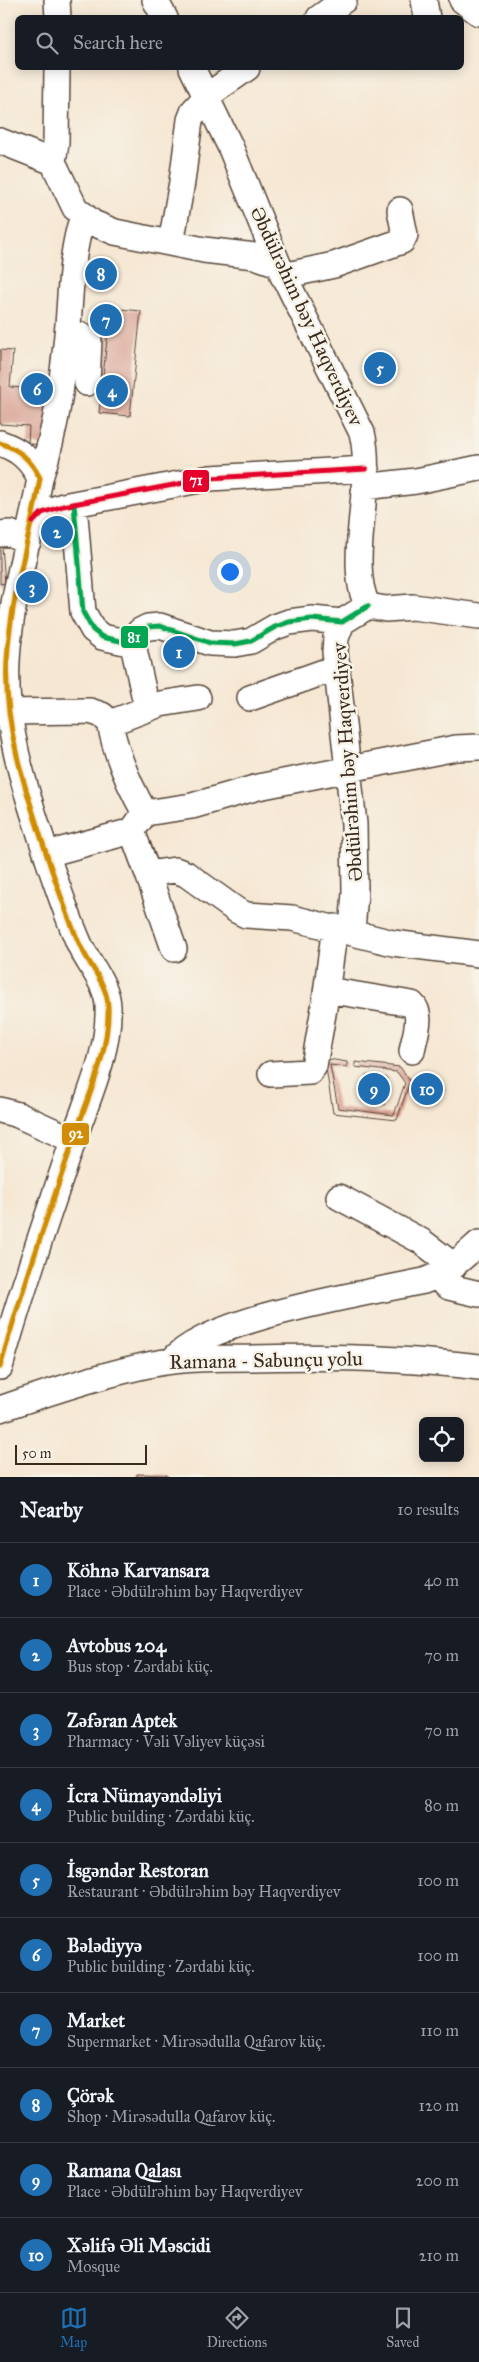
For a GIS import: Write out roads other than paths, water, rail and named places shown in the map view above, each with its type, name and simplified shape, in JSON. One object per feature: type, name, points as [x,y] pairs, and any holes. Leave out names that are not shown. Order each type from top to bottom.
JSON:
[{"type":"street","points":[[58,0],[58,15]]},
{"type":"street","points":[[156,0],[164,15]]},
{"type":"street","points":[[323,15],[344,0]]},
{"type":"street","points":[[424,0],[426,15]]},
{"type":"street","points":[[462,0],[479,13]]},
{"type":"street","points":[[57,70],[56,143],[53,162],[75,208],[93,223],[115,232],[255,256],[281,270],[334,265],[402,241],[405,235],[400,210]]},
{"type":"street","name":"Əbdülrəhim bəy Haqverdiyev","points":[[193,70],[230,146],[281,270],[357,420],[365,445],[365,478],[359,570],[361,591],[368,606]]},
{"type":"street","points":[[171,243],[182,182],[190,120],[194,110],[207,96],[244,70]]},
{"type":"street","points":[[0,142],[53,162]]},
{"type":"street","points":[[40,478],[52,444],[67,335],[74,246],[83,216]]},
{"type":"street","points":[[67,335],[80,335],[89,340],[87,383]]},
{"type":"street","points":[[0,443],[16,448],[27,457],[40,478],[47,519],[83,612],[94,630],[102,637],[125,642],[132,640],[140,631],[148,627],[160,626],[210,643],[235,644],[251,640],[289,622],[312,619],[342,622],[368,606],[381,609],[413,607],[479,616]]},
{"type":"street","points":[[0,534],[10,533],[47,519],[210,478],[365,478],[416,481],[479,468]]},
{"type":"street","points":[[0,1367],[96,1073],[105,1031],[107,1004],[105,991],[80,946],[47,854],[24,784],[4,712],[9,637],[47,519]]},
{"type":"street","name":"Əbdülrəhim bəy Haqverdiyev","points":[[271,1074],[310,1072],[314,1066],[327,990],[355,892],[355,847],[336,638],[342,622]]},
{"type":"street","points":[[132,640],[147,708]]},
{"type":"street","points":[[250,698],[338,667]]},
{"type":"street","points":[[110,723],[147,708],[179,700],[198,698]]},
{"type":"street","points":[[4,712],[90,711],[102,715],[110,723],[114,742],[133,792],[148,874],[174,949]]},
{"type":"street","points":[[47,854],[139,822],[258,787],[456,748],[479,747]]},
{"type":"street","points":[[148,874],[175,870],[186,874],[236,910],[246,915],[292,918],[343,929],[393,943],[479,954]]},
{"type":"street","points":[[327,990],[412,1004],[417,1008],[418,1018],[412,1051]]},
{"type":"street","points":[[0,1110],[18,1115],[73,1140]]},
{"type":"street","points":[[338,1197],[421,1241],[445,1272],[449,1286],[479,1294]]},
{"type":"street","points":[[172,1362],[187,1346],[203,1337],[256,1320],[344,1296],[417,1283],[445,1272],[479,1243]]},
{"type":"street","name":"Ramana - Sabunçu yolu","points":[[0,1408],[131,1369],[172,1362],[214,1358],[385,1358],[479,1367]]},
{"type":"place","name":"Çörək","points":[[101,274]]},
{"type":"place","name":"Market","points":[[106,320]]},
{"type":"place","name":"İsgəndər Restoran","points":[[380,368]]},
{"type":"place","name":"Bələdiyyə","points":[[37,389]]},
{"type":"place","name":"İcra Nümayəndəliyi","points":[[112,391]]},
{"type":"place","name":"Avtobus 204","points":[[57,532]]},
{"type":"place","name":"Zəfəran Aptek","points":[[32,587]]},
{"type":"place","name":"Köhnə Karvansara","points":[[179,652]]},
{"type":"place","name":"Ramana Qalası","points":[[374,1089]]},
{"type":"place","name":"Xəlifə Əli Məscidi","points":[[427,1089]]}]
